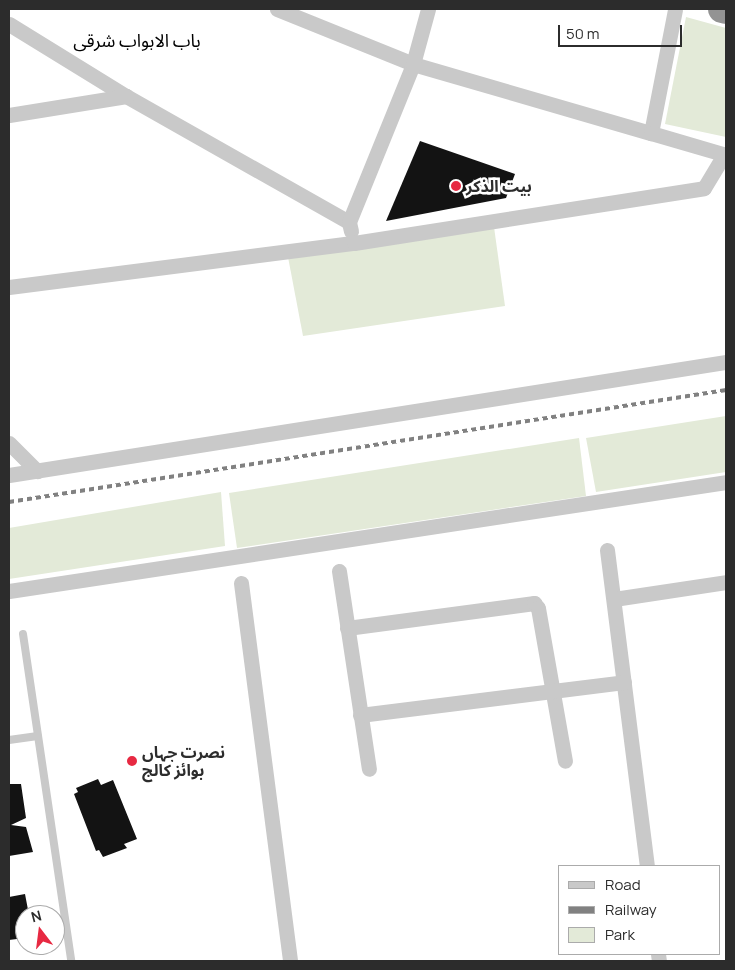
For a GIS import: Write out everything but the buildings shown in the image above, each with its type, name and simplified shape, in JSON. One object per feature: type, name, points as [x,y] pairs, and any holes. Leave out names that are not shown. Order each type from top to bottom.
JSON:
[{"type":"highway","points":[[722,9],[726,10]]},
{"type":"street","points":[[9,287],[354,243],[704,188],[725,155],[413,64],[278,9]]},
{"type":"street","points":[[354,243],[349,222],[413,64],[428,9]]},
{"type":"street","points":[[651,133],[675,9]]},
{"type":"street","points":[[9,24],[126,96],[349,222]]},
{"type":"street","points":[[9,115],[126,96]]},
{"type":"street","points":[[9,475],[726,362]]},
{"type":"street","points":[[9,442],[37,471]]},
{"type":"street","points":[[9,591],[726,482]]},
{"type":"street","points":[[607,550],[647,865]]},
{"type":"street","points":[[339,571],[368,769]]},
{"type":"street","points":[[614,599],[726,582]]},
{"type":"street","points":[[241,583],[290,961]]},
{"type":"street","points":[[347,628],[534,603],[538,608],[565,761]]},
{"type":"street","points":[[360,715],[624,682]]},
{"type":"lane","points":[[23,634],[71,961]]},
{"type":"lane","points":[[9,740],[38,736]]},
{"type":"green space","points":[[686,17],[726,28],[726,137],[665,124]]},
{"type":"green space","points":[[494,227],[505,306],[303,336],[288,257]]},
{"type":"green space","points":[[726,416],[726,472],[596,492],[586,438]]},
{"type":"green space","points":[[579,438],[586,496],[237,548],[229,493]]},
{"type":"green space","points":[[221,492],[225,546],[9,579],[9,528]]},
{"type":"railway","points":[[9,502],[726,390]]},
{"type":"place","name":"بیت الذکر","points":[[456,186]]},
{"type":"place","name":"نصرت جہاں بوائز کالج","points":[[132,761]]},
{"type":"district","name":"باب الابواب شرقی","points":[[137,40]]}]
